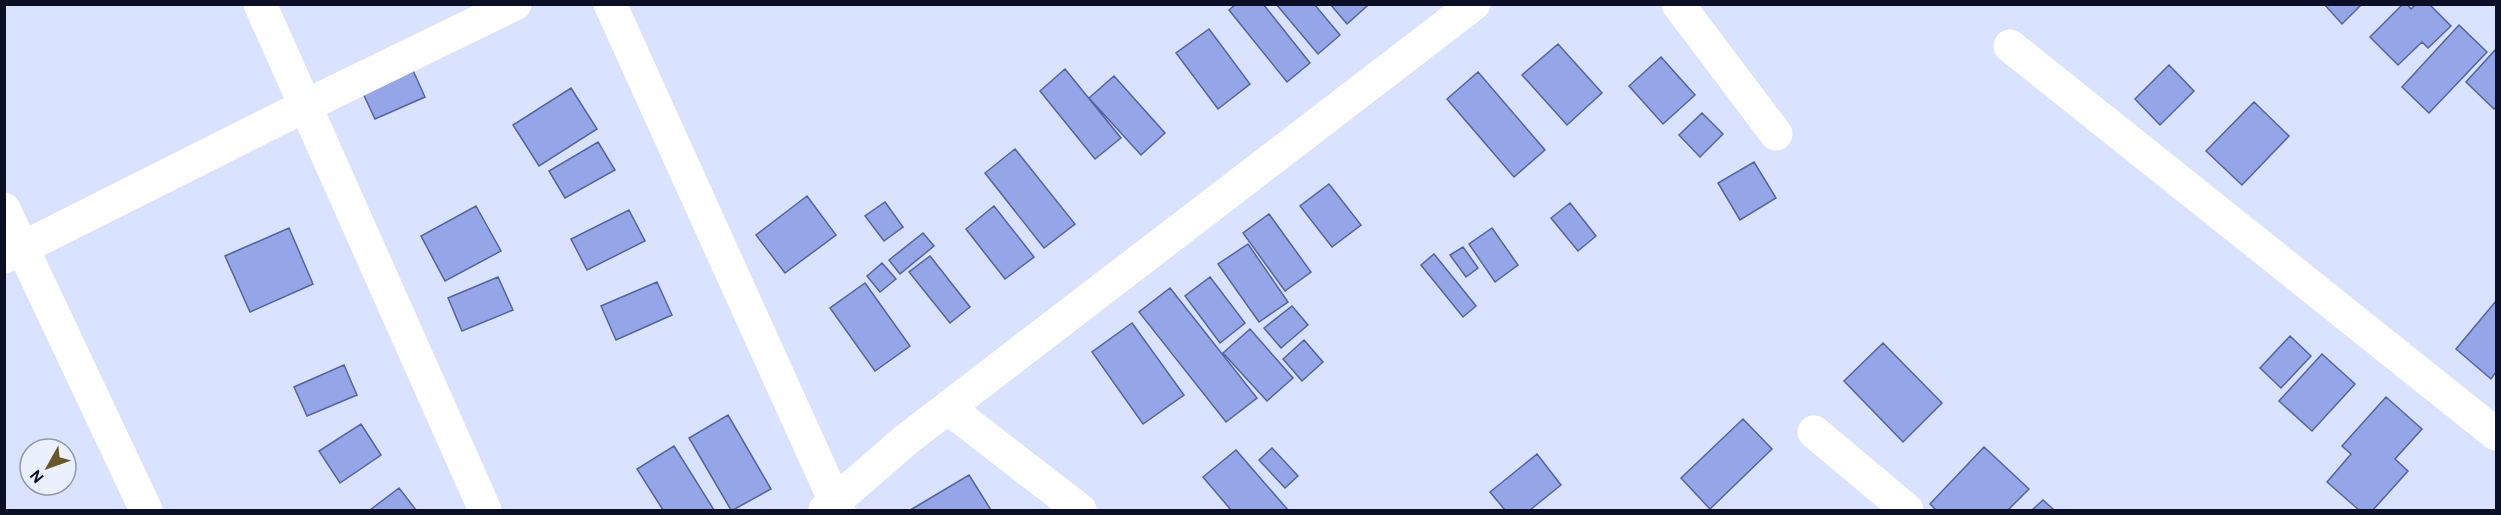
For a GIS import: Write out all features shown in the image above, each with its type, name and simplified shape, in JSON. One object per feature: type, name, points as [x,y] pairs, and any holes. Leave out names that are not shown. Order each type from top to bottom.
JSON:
[{"type":"street","points":[[260,4],[484,510]]},
{"type":"street","points":[[14,253],[305,106],[515,4]]},
{"type":"street","points":[[610,4],[833,508],[948,408],[1474,4]]},
{"type":"street","points":[[1678,4],[1776,134]]},
{"type":"street","points":[[2010,46],[2496,434]]},
{"type":"street","points":[[4,209],[14,253],[146,510]]},
{"type":"street","points":[[948,408],[1080,510]]},
{"type":"street","points":[[1814,432],[1907,510]]},
{"type":"building","points":[[1236,4],[1263,4],[1310,63],[1287,82],[1229,10]]},
{"type":"building","points":[[1276,4],[1314,4],[1340,35],[1318,54]]},
{"type":"building","points":[[1330,4],[1366,4],[1367,6],[1347,24]]},
{"type":"building","points":[[2324,4],[2362,4],[2342,24]]},
{"type":"building","points":[[2403,4],[2407,4],[2411,9],[2416,4],[2429,4],[2451,26],[2428,48],[2422,42],[2398,65],[2370,37]]},
{"type":"building","points":[[2459,25],[2487,52],[2429,113],[2402,87]]},
{"type":"building","points":[[1209,29],[1250,84],[1218,109],[1176,53]]},
{"type":"building","points":[[1558,44],[1602,93],[1567,125],[1522,75]]},
{"type":"building","points":[[2496,49],[2496,107],[2494,109],[2466,82]]},
{"type":"building","points":[[1661,57],[1695,95],[1663,124],[1629,86]]},
{"type":"building","points":[[2169,65],[2194,91],[2160,125],[2135,99]]},
{"type":"building","points":[[411,66],[425,97],[375,119],[361,89]]},
{"type":"building","points":[[1065,69],[1121,138],[1095,159],[1040,91]]},
{"type":"building","points":[[1478,72],[1545,150],[1514,177],[1447,99]]},
{"type":"building","points":[[1114,76],[1165,133],[1141,155],[1089,98]]},
{"type":"building","points":[[571,88],[597,129],[539,166],[513,125]]},
{"type":"building","points":[[2254,102],[2289,136],[2242,185],[2206,151]]},
{"type":"building","points":[[1702,113],[1723,134],[1700,157],[1679,135]]},
{"type":"building","points":[[598,142],[615,170],[565,198],[549,171]]},
{"type":"building","points":[[1015,149],[1075,224],[1044,248],[985,173]]},
{"type":"building","points":[[1754,162],[1776,198],[1740,220],[1718,183]]},
{"type":"building","points":[[1329,184],[1361,225],[1332,247],[1300,206]]},
{"type":"building","points":[[807,196],[836,235],[785,273],[756,235]]},
{"type":"building","points":[[885,202],[903,227],[884,241],[865,216]]},
{"type":"building","points":[[1570,203],[1596,236],[1578,251],[1551,218]]},
{"type":"building","points":[[476,206],[501,251],[445,281],[421,236]]},
{"type":"building","points":[[994,206],[1034,257],[1005,279],[966,229]]},
{"type":"building","points":[[629,210],[645,241],[587,270],[571,239]]},
{"type":"building","points":[[1269,214],[1311,272],[1285,291],[1243,233]]},
{"type":"building","points":[[289,228],[313,284],[250,312],[225,256]]},
{"type":"building","points":[[1492,228],[1518,265],[1495,282],[1469,244]]},
{"type":"building","points":[[923,233],[934,246],[900,274],[889,260]]},
{"type":"building","points":[[1248,244],[1288,302],[1259,322],[1218,264]]},
{"type":"building","points":[[1463,247],[1478,268],[1466,277],[1450,255]]},
{"type":"building","points":[[1434,254],[1476,306],[1463,317],[1421,265]]},
{"type":"building","points":[[930,256],[970,307],[950,323],[909,272]]},
{"type":"building","points":[[882,263],[896,279],[880,292],[867,276]]},
{"type":"building","points":[[498,277],[513,310],[462,331],[448,298]]},
{"type":"building","points":[[1210,277],[1245,323],[1220,343],[1185,296]]},
{"type":"building","points":[[657,282],[672,315],[616,340],[601,306]]},
{"type":"building","points":[[865,283],[910,346],[875,371],[830,308]]},
{"type":"building","points":[[1170,288],[1257,398],[1226,422],[1139,312]]},
{"type":"building","points":[[2496,301],[2496,372],[2491,379],[2456,349]]},
{"type":"building","points":[[1292,306],[1308,325],[1281,348],[1264,328]]},
{"type":"building","points":[[1132,323],[1184,395],[1143,424],[1092,352]]},
{"type":"building","points":[[1250,329],[1293,378],[1267,401],[1223,353]]},
{"type":"building","points":[[2290,336],[2311,356],[2281,388],[2260,368]]},
{"type":"building","points":[[1304,340],[1323,362],[1302,381],[1283,359]]},
{"type":"building","points":[[1883,343],[1942,403],[1903,442],[1844,381]]},
{"type":"building","points":[[2322,354],[2355,384],[2312,431],[2279,401]]},
{"type":"building","points":[[344,365],[357,395],[307,416],[294,387]]},
{"type":"building","points":[[2386,397],[2422,429],[2395,459],[2408,471],[2373,510],[2359,510],[2327,482],[2351,454],[2342,446]]},
{"type":"building","points":[[728,415],[771,489],[733,510],[689,438]]},
{"type":"building","points":[[1743,419],[1772,449],[1710,509],[1681,478]]},
{"type":"building","points":[[361,424],[381,455],[340,483],[319,451]]},
{"type":"building","points":[[674,446],[714,510],[663,510],[637,469]]},
{"type":"building","points":[[1984,447],[2029,489],[2008,510],[1936,510],[1930,504]]},
{"type":"building","points":[[1272,448],[1298,476],[1285,488],[1259,460]]},
{"type":"building","points":[[1236,450],[1288,510],[1231,510],[1203,477]]},
{"type":"building","points":[[1537,454],[1561,485],[1530,510],[1505,510],[1490,492]]},
{"type":"building","points":[[969,475],[991,510],[912,509]]},
{"type":"building","points":[[399,488],[416,510],[370,510]]},
{"type":"building","points":[[2043,500],[2054,510],[2032,510]]}]
